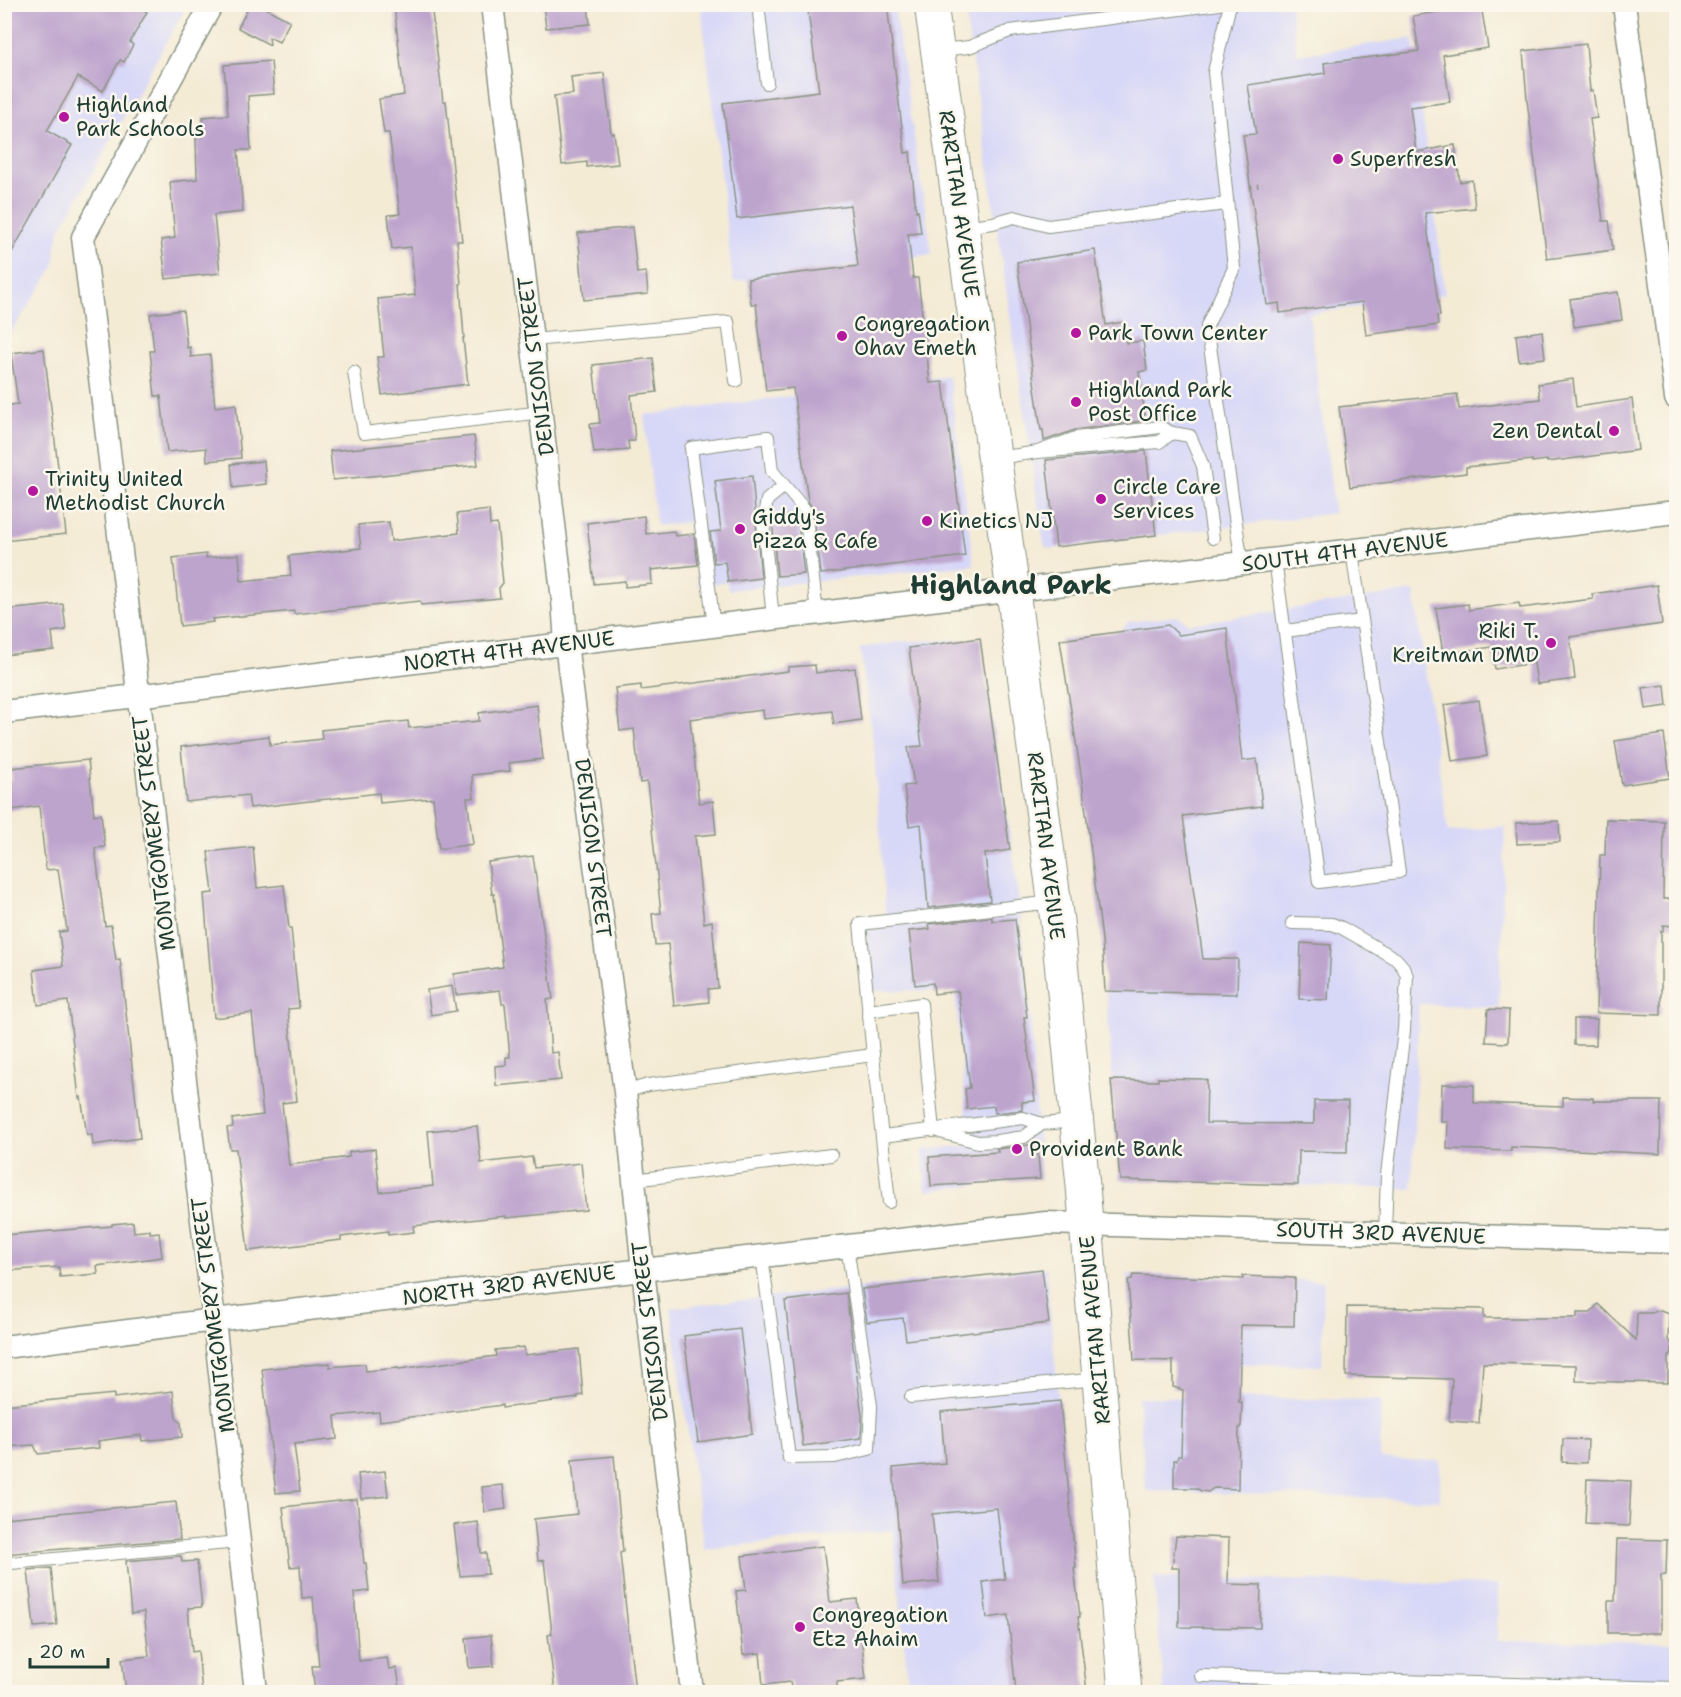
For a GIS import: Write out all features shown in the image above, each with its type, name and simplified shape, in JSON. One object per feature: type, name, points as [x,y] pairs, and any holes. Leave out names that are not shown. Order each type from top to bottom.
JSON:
[{"type":"main road","name":"RARITAN AVENUE","points":[[931,4],[1014,591],[1054,902],[1086,1225],[1125,1692]]},
{"type":"street","name":"MONTGOMERY STREET","points":[[212,4],[83,237],[214,1320],[256,1692]]},
{"type":"street","name":"DENISON STREET","points":[[492,4],[542,412],[566,644],[625,1092],[643,1270],[692,1692]]},
{"type":"street","points":[[1624,4],[1677,398]]},
{"type":"street","name":"SOUTH 4TH AVENUE","points":[[1014,591],[1677,512]]},
{"type":"street","name":"NORTH 4TH AVENUE","points":[[4,712],[773,618],[1014,591]]},
{"type":"street","name":"NORTH 3RD AVENUE","points":[[4,1347],[214,1320],[1046,1223],[1086,1225]]},
{"type":"street","name":"SOUTH 3RD AVENUE","points":[[1086,1225],[1677,1242]]},
{"type":"lane","points":[[758,4],[767,84]]},
{"type":"lane","points":[[937,50],[969,47],[1010,32],[1219,4]]},
{"type":"lane","points":[[1230,4],[1214,72],[1234,268],[1207,326],[1242,564]]},
{"type":"lane","points":[[962,228],[1014,217],[1048,226],[1226,204]]},
{"type":"lane","points":[[533,340],[728,322],[736,381]]},
{"type":"lane","points":[[354,372],[364,433],[542,412]]},
{"type":"lane","points":[[995,459],[1038,452],[1076,438],[1117,432],[1160,427],[1172,433],[1190,436],[1203,466],[1213,538]]},
{"type":"lane","points":[[714,626],[691,448],[768,437],[772,471],[805,510],[817,613]]},
{"type":"lane","points":[[773,618],[763,522],[767,500],[784,486]]},
{"type":"lane","points":[[1275,560],[1320,882],[1399,872],[1352,551]]},
{"type":"lane","points":[[1285,631],[1362,621]]},
{"type":"lane","points":[[889,1202],[860,924],[1054,902]]},
{"type":"lane","points":[[1292,923],[1332,924],[1342,928],[1396,959],[1407,976],[1404,1030],[1387,1175],[1385,1233]]},
{"type":"lane","points":[[868,1011],[921,1004],[933,1131]]},
{"type":"lane","points":[[625,1092],[648,1085],[873,1055]]},
{"type":"lane","points":[[883,1136],[1023,1118],[1042,1124],[1076,1121]]},
{"type":"lane","points":[[933,1131],[978,1142],[997,1142],[1024,1137],[1042,1124]]},
{"type":"lane","points":[[634,1180],[831,1155]]},
{"type":"lane","points":[[762,1256],[789,1458],[835,1457],[869,1449],[871,1406],[847,1246]]},
{"type":"lane","points":[[912,1397],[1099,1379]]},
{"type":"lane","points":[[11,1563],[239,1542]]},
{"type":"lane","points":[[1201,1676],[1677,1688]]},
{"type":"path","points":[[1251,187],[1263,185]]},
{"type":"shaded area","name":"Highland Park Schools","points":[[5,5],[187,5],[60,230],[56,245],[55,265],[5,342]]},
{"type":"shaded area","points":[[701,5],[894,5],[932,254],[733,282]]},
{"type":"shaded area","points":[[964,5],[1290,5],[1297,55],[1413,38],[1445,294],[1309,314],[1335,513],[1049,549],[1044,545]]},
{"type":"shaded area","points":[[949,376],[974,565],[728,590],[727,582],[698,586],[690,522],[656,526],[644,415]]},
{"type":"shaded area","points":[[1414,591],[1448,832],[1505,826],[1505,833],[1499,1007],[1419,1004],[1412,1189],[1120,1180],[1102,937],[1083,789],[1060,640],[1121,631],[1128,622],[1178,616],[1189,624]]},
{"type":"shaded area","points":[[980,640],[1016,874],[1029,1002],[1041,1177],[926,1191],[923,1150],[969,1145],[955,991],[866,990],[860,924],[886,921],[874,750],[860,648],[907,641]]},
{"type":"shaded area","points":[[1046,1267],[1086,1692],[909,1692],[893,1530],[704,1549],[671,1308]]},
{"type":"shaded area","points":[[1127,1274],[1324,1281],[1322,1366],[1134,1360]]},
{"type":"shaded area","points":[[1138,1397],[1381,1400],[1380,1459],[1440,1461],[1440,1500],[1146,1491]]},
{"type":"shaded area","points":[[1154,1577],[1498,1585],[1497,1641],[1676,1643],[1676,1692],[1164,1692]]},
{"type":"building","points":[[4,4],[134,4],[147,12],[130,42],[133,45],[124,62],[120,60],[103,91],[78,77],[47,131],[72,145],[4,266]]},
{"type":"building","points":[[250,4],[258,4],[290,21],[279,42],[269,37],[270,45],[238,28]]},
{"type":"building","points":[[394,4],[431,4],[443,101],[446,101],[462,241],[457,241],[468,384],[382,395],[377,357],[384,357],[378,299],[415,295],[411,247],[392,249],[388,215],[400,214],[389,133],[384,133],[379,99],[404,95]]},
{"type":"building","points":[[543,4],[588,4],[590,24],[546,28]]},
{"type":"building","points":[[807,4],[887,4],[905,153],[910,152],[916,211],[918,210],[921,233],[908,234],[913,278],[918,278],[930,383],[943,382],[965,556],[821,574],[813,509],[808,501],[793,388],[766,391],[756,304],[751,304],[748,279],[858,266],[850,205],[737,219],[723,103],[819,91]]},
{"type":"building","name":"Superfresh","points":[[1481,5],[1488,48],[1443,55],[1450,102],[1410,107],[1416,152],[1455,145],[1460,182],[1472,180],[1475,208],[1425,213],[1440,316],[1437,316],[1438,325],[1366,335],[1362,302],[1280,313],[1279,303],[1267,305],[1243,135],[1256,134],[1248,85],[1325,73],[1324,63],[1419,51],[1413,16]]},
{"type":"building","points":[[1586,44],[1590,91],[1593,90],[1597,118],[1590,119],[1603,221],[1609,221],[1613,250],[1547,259],[1523,51]]},
{"type":"building","points":[[271,61],[274,94],[248,96],[251,150],[238,150],[243,212],[214,215],[220,273],[166,279],[161,240],[175,238],[170,182],[197,179],[196,137],[203,137],[203,117],[228,115],[224,65]]},
{"type":"building","points":[[604,73],[611,133],[614,133],[618,164],[587,167],[587,162],[562,165],[554,96],[573,94],[571,77]]},
{"type":"building","points":[[632,227],[637,273],[646,272],[648,294],[584,300],[578,233]]},
{"type":"building","name":"Park Town Center","points":[[1095,250],[1106,325],[1123,322],[1126,343],[1143,341],[1147,370],[1139,372],[1145,415],[1142,416],[1142,421],[1075,430],[1044,441],[1017,262]]},
{"type":"building","points":[[1618,292],[1622,320],[1574,327],[1570,299]]},
{"type":"building","points":[[183,310],[187,348],[190,347],[191,357],[210,355],[215,407],[236,404],[241,458],[207,461],[206,448],[167,452],[161,396],[155,396],[150,351],[154,351],[150,314]]},
{"type":"building","points":[[1542,331],[1545,358],[1519,361],[1516,335]]},
{"type":"building","name":"Trinity United Methodist Church","points":[[44,349],[66,534],[4,541],[4,406],[18,404],[11,353]]},
{"type":"building","points":[[653,358],[657,392],[631,395],[635,441],[628,441],[629,450],[594,453],[590,424],[600,423],[593,365]]},
{"type":"building","points":[[1573,379],[1576,407],[1632,399],[1638,450],[1547,462],[1547,460],[1532,462],[1532,460],[1466,467],[1466,473],[1350,487],[1339,407],[1457,394],[1459,409],[1540,399],[1538,384]]},
{"type":"building","points":[[474,436],[478,465],[333,480],[330,451]]},
{"type":"building","name":"Circle Care Services","points":[[1146,451],[1156,535],[1056,547],[1046,460]]},
{"type":"building","points":[[264,461],[266,484],[233,488],[231,464]]},
{"type":"building","name":"Giddy's Pizza & Cafe","points":[[752,476],[761,578],[728,582],[725,562],[714,563],[710,532],[721,531],[715,481]]},
{"type":"building","points":[[489,510],[490,525],[497,524],[503,583],[499,588],[500,598],[421,605],[420,601],[294,614],[294,611],[212,619],[213,622],[180,626],[173,558],[206,554],[206,558],[239,554],[241,581],[291,576],[289,556],[361,548],[358,525],[389,522],[391,541],[459,533],[457,514]]},
{"type":"building","points":[[797,514],[804,574],[777,576],[772,518]]},
{"type":"building","points":[[644,516],[646,534],[674,531],[675,536],[694,534],[698,565],[651,570],[652,584],[625,587],[625,581],[594,584],[587,523]]},
{"type":"building","points":[[1657,585],[1662,624],[1570,637],[1575,679],[1537,684],[1534,663],[1495,669],[1492,647],[1443,654],[1436,608],[1468,604],[1469,610],[1519,603],[1520,608],[1593,599],[1592,594]]},
{"type":"building","points":[[63,604],[66,630],[52,632],[54,650],[4,655],[4,626],[8,626],[6,610]]},
{"type":"building","points":[[1168,625],[1179,635],[1227,628],[1242,761],[1257,759],[1262,806],[1183,816],[1203,959],[1238,959],[1237,994],[1105,991],[1102,939],[1082,781],[1060,640]]},
{"type":"building","points":[[980,638],[1010,850],[985,854],[990,901],[928,908],[921,824],[909,826],[904,786],[914,785],[908,747],[922,746],[909,648]]},
{"type":"building","points":[[815,665],[816,673],[855,668],[861,720],[834,724],[832,711],[764,719],[763,710],[690,719],[699,803],[713,801],[716,834],[695,836],[704,923],[712,921],[718,988],[708,989],[709,1002],[674,1006],[668,944],[655,945],[652,914],[661,913],[647,782],[640,783],[634,729],[620,731],[615,688],[641,685],[641,690],[788,671],[788,667]]},
{"type":"building","points":[[1665,685],[1667,706],[1646,709],[1643,688]]},
{"type":"building","points":[[1479,700],[1487,756],[1452,761],[1444,705]]},
{"type":"building","points":[[537,705],[543,759],[509,763],[510,771],[472,775],[474,798],[467,798],[473,844],[439,849],[433,798],[380,803],[379,793],[250,808],[248,795],[186,802],[181,747],[269,736],[270,745],[322,739],[321,730],[408,721],[409,728],[479,721],[479,713]]},
{"type":"building","points":[[1664,734],[1670,778],[1622,785],[1615,741]]},
{"type":"building","points":[[88,760],[94,815],[101,814],[105,847],[95,848],[105,926],[111,925],[116,960],[120,959],[140,1138],[93,1145],[92,1135],[87,1135],[81,1097],[79,1098],[68,1001],[38,1005],[34,970],[63,966],[59,932],[67,931],[58,869],[46,870],[39,806],[4,811],[4,782],[12,781],[10,768]]},
{"type":"building","points":[[1606,819],[1664,821],[1663,899],[1674,899],[1673,926],[1663,925],[1663,931],[1661,931],[1661,1015],[1596,1013],[1600,855],[1605,855]]},
{"type":"building","points":[[1559,821],[1560,842],[1517,844],[1516,823]]},
{"type":"building","points":[[253,847],[257,888],[284,885],[289,928],[291,928],[299,1008],[288,1009],[297,1101],[282,1103],[289,1165],[349,1157],[349,1152],[375,1149],[380,1192],[433,1186],[428,1131],[477,1126],[481,1163],[532,1157],[534,1168],[581,1163],[586,1210],[413,1226],[414,1232],[388,1235],[388,1231],[341,1237],[341,1240],[248,1251],[236,1149],[230,1149],[227,1128],[233,1127],[232,1119],[263,1115],[252,1013],[214,1018],[204,894],[213,893],[208,852]]},
{"type":"building","points":[[533,856],[553,999],[547,1000],[551,1053],[558,1052],[561,1080],[496,1086],[495,1066],[506,1065],[506,1057],[510,1057],[505,1004],[502,1004],[500,990],[456,995],[454,974],[503,967],[488,862]]},
{"type":"building","points":[[992,917],[992,921],[1015,919],[1035,1101],[1022,1102],[1022,1110],[995,1113],[994,1106],[967,1109],[965,1089],[970,1088],[958,991],[934,994],[933,983],[915,985],[909,931],[930,929],[929,924]]},
{"type":"building","points":[[1301,943],[1331,945],[1328,1000],[1299,999]]},
{"type":"building","points":[[452,986],[456,1011],[431,1015],[427,990]]},
{"type":"building","points":[[1488,1009],[1509,1010],[1508,1043],[1486,1042]]},
{"type":"building","points":[[1574,1019],[1597,1019],[1596,1045],[1574,1045]]},
{"type":"building","points":[[1158,1078],[1207,1080],[1206,1123],[1314,1124],[1314,1101],[1348,1101],[1347,1152],[1299,1151],[1298,1185],[1120,1180],[1111,1080],[1158,1081]]},
{"type":"building","points":[[1442,1084],[1474,1085],[1474,1103],[1563,1106],[1563,1097],[1593,1098],[1593,1101],[1661,1101],[1660,1154],[1511,1147],[1511,1151],[1447,1149],[1448,1122],[1441,1122]]},
{"type":"building","name":"Provident Bank","points":[[1037,1144],[1040,1179],[931,1186],[929,1157],[998,1152],[997,1149]]},
{"type":"building","points":[[133,1222],[134,1232],[150,1230],[150,1233],[159,1232],[162,1257],[97,1266],[98,1274],[60,1277],[59,1267],[4,1271],[4,1235],[112,1226],[112,1224]]},
{"type":"building","points":[[1042,1269],[1049,1323],[906,1340],[903,1318],[867,1322],[862,1289]]},
{"type":"building","points":[[1133,1275],[1243,1279],[1243,1276],[1295,1278],[1294,1326],[1241,1325],[1239,1402],[1242,1402],[1241,1428],[1239,1428],[1238,1489],[1214,1488],[1208,1492],[1196,1488],[1174,1488],[1174,1460],[1181,1456],[1183,1390],[1173,1387],[1173,1361],[1134,1360],[1128,1280],[1132,1279]]},
{"type":"building","points":[[846,1293],[862,1415],[861,1438],[803,1446],[785,1301]]},
{"type":"building","points":[[1598,1304],[1636,1340],[1637,1313],[1661,1310],[1669,1314],[1668,1340],[1672,1344],[1672,1353],[1668,1358],[1668,1383],[1576,1381],[1576,1365],[1483,1363],[1479,1423],[1449,1421],[1452,1379],[1346,1376],[1347,1307],[1484,1309],[1484,1318],[1577,1318],[1577,1313],[1590,1313]]},
{"type":"building","points":[[740,1329],[752,1434],[698,1442],[684,1336]]},
{"type":"building","points":[[524,1347],[525,1355],[579,1349],[583,1395],[577,1396],[578,1398],[502,1408],[502,1405],[380,1421],[379,1412],[335,1416],[337,1439],[294,1444],[300,1491],[276,1493],[262,1369],[330,1363],[330,1367],[365,1364],[366,1371],[399,1369],[496,1356],[495,1350]]},
{"type":"building","points":[[173,1391],[176,1418],[181,1423],[182,1437],[142,1441],[141,1435],[98,1441],[99,1448],[38,1454],[34,1445],[4,1447],[4,1405],[114,1394],[114,1398]]},
{"type":"building","points":[[1060,1401],[1076,1568],[1074,1568],[1080,1617],[1078,1617],[1087,1692],[1016,1692],[1008,1615],[987,1618],[983,1582],[1005,1579],[997,1508],[932,1514],[939,1582],[903,1585],[893,1468],[945,1463],[941,1412]]},
{"type":"building","points":[[1563,1439],[1588,1440],[1587,1463],[1562,1462]]},
{"type":"building","points":[[614,1456],[623,1552],[620,1553],[635,1692],[555,1692],[548,1635],[552,1634],[544,1560],[538,1561],[534,1519],[577,1514],[572,1460]]},
{"type":"building","points":[[385,1471],[388,1496],[361,1499],[358,1474]]},
{"type":"building","points":[[1587,1479],[1631,1481],[1629,1526],[1585,1524]]},
{"type":"building","points":[[503,1485],[506,1509],[485,1512],[482,1487]]},
{"type":"building","points":[[357,1499],[369,1591],[354,1593],[359,1661],[387,1658],[389,1669],[397,1668],[400,1689],[390,1690],[391,1692],[315,1692],[312,1666],[319,1666],[313,1597],[302,1598],[300,1566],[290,1567],[283,1507]]},
{"type":"building","points":[[176,1502],[180,1539],[4,1554],[4,1518]]},
{"type":"building","points":[[478,1522],[481,1553],[486,1553],[488,1574],[460,1576],[454,1525]]},
{"type":"building","points":[[1176,1536],[1229,1538],[1228,1584],[1261,1585],[1260,1628],[1179,1627],[1179,1568],[1172,1568]]},
{"type":"building","points":[[1617,1539],[1667,1540],[1666,1575],[1661,1575],[1661,1633],[1608,1633],[1608,1601],[1615,1601]]},
{"type":"building","name":"Congregation Etz Ahaim","points":[[823,1546],[830,1602],[857,1599],[866,1679],[837,1682],[837,1689],[808,1692],[792,1692],[790,1682],[763,1685],[760,1653],[743,1655],[736,1591],[746,1590],[742,1556]]},
{"type":"building","points":[[181,1556],[182,1562],[197,1561],[202,1607],[188,1608],[192,1652],[198,1651],[202,1692],[126,1692],[122,1659],[149,1656],[144,1612],[131,1614],[126,1561]]},
{"type":"building","points":[[51,1568],[57,1625],[34,1627],[28,1570]]},
{"type":"building","points":[[491,1635],[494,1666],[469,1668],[466,1638]]},
{"type":"place","name":"Highland Park Schools","points":[[64,117]]},
{"type":"place","name":"Superfresh","points":[[1338,159]]},
{"type":"place","name":"Park Town Center","points":[[1076,333]]},
{"type":"place","name":"Congregation Ohav Emeth","points":[[842,336]]},
{"type":"place","name":"Highland Park Post Office","points":[[1076,402]]},
{"type":"place","name":"Zen Dental","points":[[1614,431]]},
{"type":"place","name":"Trinity United Methodist Church","points":[[33,491]]},
{"type":"place","name":"Circle Care Services","points":[[1101,499]]},
{"type":"place","name":"Kinetics NJ","points":[[927,521]]},
{"type":"place","name":"Giddy's Pizza & Cafe","points":[[740,529]]},
{"type":"place","name":"Riki T. Kreitman DMD","points":[[1551,643]]},
{"type":"place","name":"Provident Bank","points":[[1017,1149]]},
{"type":"place","name":"Congregation Etz Ahaim","points":[[800,1627]]},
{"type":"district","name":"Highland Park","points":[[1011,585]]}]
